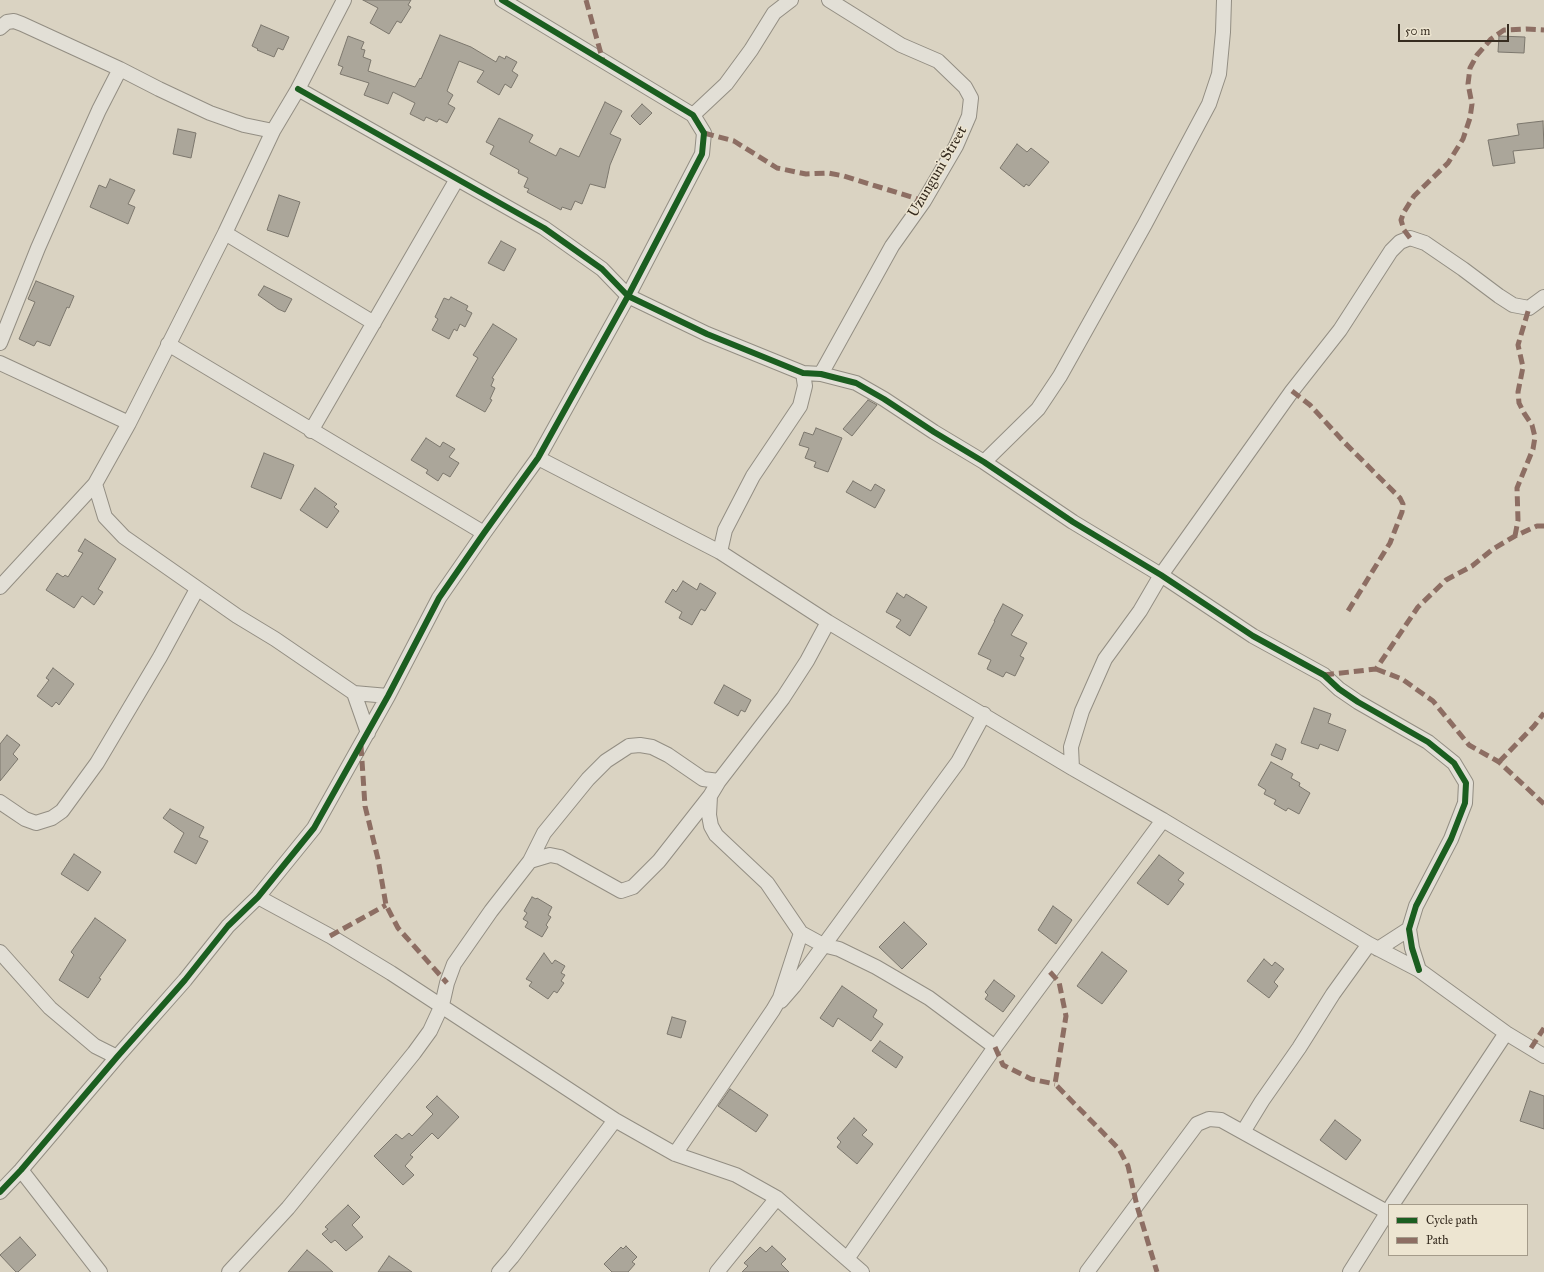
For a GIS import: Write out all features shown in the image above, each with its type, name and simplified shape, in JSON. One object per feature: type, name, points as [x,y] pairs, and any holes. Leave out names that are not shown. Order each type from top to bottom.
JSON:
[{"type":"street","points":[[0,587],[6,574],[95,484],[129,423],[225,233],[273,131],[298,89],[344,0]]},
{"type":"street","points":[[0,1192],[21,1170],[185,980],[228,926],[258,897],[314,828],[368,733],[439,598],[538,458],[628,296],[702,154],[704,133],[693,115],[502,0]]},
{"type":"street","points":[[693,115],[726,84],[751,50],[774,13],[791,0]]},
{"type":"street","name":"Uzunguni Street","points":[[821,374],[892,246],[924,201],[956,146],[969,116],[971,98],[965,87],[938,62],[901,46],[829,0]]},
{"type":"street","points":[[984,462],[1038,408],[1060,376],[1145,224],[1209,104],[1219,74],[1224,0]]},
{"type":"street","points":[[0,28],[7,22],[14,21],[120,69],[159,90],[210,113],[244,125],[273,131]]},
{"type":"street","points":[[0,343],[38,248],[99,110],[120,69]]},
{"type":"street","points":[[298,89],[544,228],[602,269],[628,296],[707,334],[802,374],[821,374],[856,383],[877,395],[984,462],[1073,522],[1161,575],[1253,636],[1324,675],[1339,689],[1358,702],[1428,742],[1454,763],[1466,783],[1465,803],[1451,839],[1416,906],[1409,929],[1412,948],[1419,970]]},
{"type":"street","points":[[312,431],[457,179]]},
{"type":"street","points":[[225,233],[374,323]]},
{"type":"street","points":[[1072,768],[1071,747],[1082,711],[1105,659],[1140,611],[1161,575],[1292,391],[1340,330],[1391,251],[1400,242],[1410,238],[1425,243],[1513,305],[1529,308],[1544,297]]},
{"type":"street","points":[[168,344],[484,533]]},
{"type":"street","points":[[0,363],[129,423]]},
{"type":"street","points":[[720,552],[725,530],[753,476],[800,406],[805,386],[802,374]]},
{"type":"street","points":[[538,458],[720,552],[828,622],[1072,768],[1163,820],[1374,946],[1419,970],[1506,1033],[1544,1056]]},
{"type":"street","points":[[95,484],[105,517],[124,537],[197,589],[237,616],[276,639],[354,694],[388,696]]},
{"type":"street","points":[[0,802],[25,819],[36,823],[52,818],[62,811],[97,763],[160,657],[197,589]]},
{"type":"street","points":[[530,861],[550,855],[560,857],[621,891],[633,887],[660,861],[783,698],[807,661],[828,622]]},
{"type":"street","points":[[354,694],[368,733]]},
{"type":"street","points":[[773,1010],[794,986],[958,762],[984,714]]},
{"type":"street","points":[[229,1272],[288,1208],[414,1053],[430,1031],[442,1005],[447,983],[454,964],[491,911],[530,861],[544,833],[588,779],[606,761],[629,746],[640,744],[652,747],[668,755],[703,779],[719,781]]},
{"type":"street","points":[[710,796],[710,826],[716,835],[767,883],[801,934],[823,945],[839,948],[876,967],[929,998],[995,1047]]},
{"type":"street","points":[[847,1259],[995,1047],[1163,820]]},
{"type":"street","points":[[258,897],[330,936],[442,1005],[615,1120],[675,1154],[736,1175],[777,1198],[862,1272]]},
{"type":"street","points":[[1243,1132],[1333,994],[1374,946],[1409,929]]},
{"type":"street","points":[[675,1154],[780,998],[801,934]]},
{"type":"street","points":[[0,952],[50,1008],[95,1046],[117,1057]]},
{"type":"street","points":[[1393,1204],[1506,1033]]},
{"type":"street","points":[[1087,1272],[1196,1124],[1210,1119],[1221,1120],[1388,1208]]},
{"type":"street","points":[[499,1272],[512,1257],[615,1120]]},
{"type":"street","points":[[21,1170],[100,1272]]},
{"type":"street","points":[[717,1272],[777,1198]]},
{"type":"street","points":[[1350,1272],[1388,1212]]},
{"type":"building","points":[[363,0],[411,0],[408,5],[411,7],[401,23],[397,21],[389,34],[370,23],[378,8]]},
{"type":"building","points":[[261,25],[289,37],[283,50],[278,48],[274,57],[257,50],[258,49],[252,46]]},
{"type":"building","points":[[440,35],[471,47],[496,62],[499,56],[505,59],[506,56],[517,62],[512,71],[518,75],[511,88],[505,84],[499,95],[477,82],[484,71],[459,61],[447,91],[453,95],[448,104],[455,108],[447,123],[439,119],[437,122],[426,117],[424,121],[410,114],[415,103],[393,92],[388,104],[364,95],[369,83],[340,74],[343,67],[338,65],[348,36],[364,42],[361,49],[365,50],[363,57],[371,60],[368,71],[415,87],[420,78],[421,79]]},
{"type":"building","points":[[1499,36],[1525,37],[1524,53],[1498,52]]},
{"type":"building","points":[[605,102],[622,111],[610,134],[621,139],[610,165],[605,188],[590,184],[582,204],[575,201],[571,210],[562,207],[561,210],[527,192],[529,189],[524,187],[528,178],[518,173],[519,170],[490,154],[494,146],[486,142],[499,118],[533,135],[529,142],[556,156],[560,148],[579,157]]},
{"type":"building","points":[[642,104],[652,113],[640,125],[631,116]]},
{"type":"building","points":[[1543,121],[1544,148],[1513,151],[1515,163],[1493,166],[1488,140],[1519,135],[1517,124]]},
{"type":"building","points":[[178,129],[196,133],[191,158],[173,154]]},
{"type":"building","points":[[1017,144],[1027,152],[1031,148],[1049,162],[1029,186],[1026,184],[1024,187],[1000,168]]},
{"type":"building","points":[[110,179],[135,190],[128,204],[135,207],[128,224],[90,207],[99,185],[106,188]]},
{"type":"building","points":[[279,195],[300,202],[288,237],[267,230]]},
{"type":"building","points":[[501,241],[516,249],[504,271],[488,263]]},
{"type":"building","points":[[36,281],[74,296],[69,308],[67,307],[50,346],[37,341],[34,346],[19,339],[35,302],[28,299]]},
{"type":"building","points":[[264,286],[292,299],[285,312],[258,295]]},
{"type":"building","points":[[451,297],[468,306],[466,310],[472,313],[465,327],[460,324],[457,331],[454,329],[449,339],[432,330],[438,319],[435,317],[444,298],[449,300]]},
{"type":"building","points":[[493,324],[517,339],[492,378],[494,379],[491,386],[495,388],[490,399],[492,400],[485,412],[456,396],[478,358],[473,355]]},
{"type":"building","points":[[868,400],[877,405],[852,436],[843,429]]},
{"type":"building","points":[[816,428],[842,438],[828,472],[814,467],[816,462],[805,458],[809,448],[799,445],[804,432],[813,435]]},
{"type":"building","points":[[426,438],[440,447],[443,442],[455,449],[449,457],[459,463],[450,477],[443,473],[438,481],[426,473],[428,470],[411,460]]},
{"type":"building","points":[[264,453],[294,465],[281,499],[251,487]]},
{"type":"building","points":[[853,481],[871,491],[875,484],[885,490],[875,508],[846,492]]},
{"type":"building","points":[[315,488],[337,504],[334,507],[339,511],[327,528],[300,510]]},
{"type":"building","points":[[85,539],[116,559],[98,589],[103,592],[94,605],[82,596],[74,608],[46,590],[57,573],[63,577],[65,575],[68,577],[83,553],[78,551]]},
{"type":"building","points":[[683,581],[697,590],[700,583],[716,593],[705,611],[701,609],[692,625],[679,618],[682,612],[665,602],[673,589],[676,592]]},
{"type":"building","points":[[897,593],[904,598],[906,594],[927,607],[910,636],[896,627],[901,620],[886,612]]},
{"type":"building","points":[[1003,604],[1023,615],[1011,635],[1027,643],[1020,656],[1024,658],[1015,676],[1006,672],[1003,677],[987,669],[991,660],[978,654]]},
{"type":"building","points":[[53,668],[74,684],[59,705],[56,702],[52,707],[37,696],[49,680],[46,678]]},
{"type":"building","points":[[724,685],[751,700],[745,712],[741,710],[738,716],[714,703]]},
{"type":"building","points":[[1314,708],[1331,714],[1328,723],[1346,730],[1338,751],[1320,744],[1318,749],[1301,743]]},
{"type":"building","points":[[7,735],[20,745],[13,754],[18,759],[0,781],[0,744]]},
{"type":"building","points":[[1276,744],[1286,749],[1282,760],[1271,755]]},
{"type":"building","points":[[1271,762],[1293,774],[1291,778],[1300,783],[1299,786],[1310,793],[1299,814],[1288,808],[1286,811],[1274,804],[1276,800],[1264,794],[1266,790],[1258,785]]},
{"type":"building","points":[[170,809],[204,827],[199,837],[208,841],[196,864],[174,852],[184,833],[163,818]]},
{"type":"building","points":[[74,854],[101,872],[88,891],[61,874]]},
{"type":"building","points":[[1159,855],[1184,873],[1178,880],[1184,884],[1168,905],[1137,883]]},
{"type":"building","points":[[532,897],[537,898],[552,907],[548,915],[551,917],[546,925],[548,927],[542,937],[525,927],[528,922],[523,919],[527,913],[524,911]]},
{"type":"building","points":[[1053,906],[1072,920],[1056,944],[1038,930]]},
{"type":"building","points":[[95,918],[126,940],[99,978],[101,979],[88,998],[59,980],[74,955],[71,952]]},
{"type":"building","points":[[904,922],[927,944],[902,969],[879,947]]},
{"type":"building","points":[[1102,952],[1127,971],[1102,1004],[1077,986]]},
{"type":"building","points":[[544,953],[552,964],[555,960],[565,966],[561,973],[565,975],[561,981],[564,983],[557,993],[554,991],[548,999],[529,986],[532,982],[526,979]]},
{"type":"building","points":[[1264,959],[1272,966],[1275,962],[1284,969],[1274,982],[1278,986],[1269,998],[1247,981]]},
{"type":"building","points":[[994,980],[1015,996],[1003,1012],[985,999],[988,995],[985,992]]},
{"type":"building","points":[[842,986],[877,1010],[873,1017],[883,1024],[871,1041],[838,1018],[833,1027],[820,1018]]},
{"type":"building","points":[[672,1017],[686,1021],[681,1038],[667,1034]]},
{"type":"building","points":[[880,1041],[903,1057],[896,1068],[872,1051]]},
{"type":"building","points":[[730,1089],[768,1115],[756,1132],[718,1106]]},
{"type":"building","points":[[1530,1091],[1544,1096],[1544,1129],[1520,1121]]},
{"type":"building","points":[[437,1096],[459,1117],[438,1139],[432,1133],[410,1155],[413,1157],[405,1166],[414,1175],[403,1185],[374,1156],[396,1134],[402,1139],[409,1133],[412,1136],[433,1114],[426,1107]]},
{"type":"building","points":[[854,1118],[867,1130],[862,1135],[873,1144],[857,1164],[837,1147],[841,1142],[837,1138]]},
{"type":"building","points":[[1335,1120],[1361,1140],[1346,1160],[1320,1140]]},
{"type":"building","points":[[348,1205],[360,1217],[352,1225],[363,1237],[346,1251],[335,1240],[331,1243],[322,1234],[328,1229],[325,1227]]},
{"type":"building","points":[[20,1237],[36,1255],[18,1272],[16,1272],[0,1255]]},
{"type":"building","points":[[626,1246],[637,1257],[632,1262],[635,1264],[628,1272],[612,1272],[604,1264],[621,1247],[623,1249]]},
{"type":"building","points":[[772,1246],[786,1259],[781,1264],[789,1272],[742,1272],[748,1266],[744,1263],[760,1247],[766,1252]]},
{"type":"building","points":[[307,1250],[324,1264],[333,1272],[288,1272]]},
{"type":"building","points":[[389,1256],[412,1272],[378,1272]]},
{"type":"marked path","points":[[586,0],[603,61]]},
{"type":"marked path","points":[[1410,238],[1404,230],[1401,220],[1404,212],[1414,196],[1448,163],[1463,139],[1470,118],[1472,104],[1468,84],[1470,68],[1477,55],[1491,39],[1504,30],[1544,30]]},
{"type":"marked path","points":[[704,133],[734,141],[777,168],[806,174],[828,173],[844,176],[924,201]]},
{"type":"marked path","points":[[1515,536],[1518,520],[1517,488],[1533,449],[1535,437],[1532,425],[1519,403],[1518,392],[1523,367],[1518,345],[1529,308]]},
{"type":"marked path","points":[[1292,391],[1310,405],[1344,442],[1400,498],[1403,504],[1402,512],[1390,543],[1348,611]]},
{"type":"marked path","points":[[1324,675],[1376,669],[1418,607],[1446,580],[1472,566],[1493,549],[1515,536],[1537,526],[1544,526]]},
{"type":"marked path","points":[[1376,669],[1402,679],[1433,701],[1469,745],[1499,762],[1544,804]]},
{"type":"marked path","points":[[1499,762],[1534,726],[1544,713]]},
{"type":"marked path","points":[[361,746],[365,806],[378,859],[386,905],[398,928],[447,983]]},
{"type":"marked path","points":[[330,936],[386,905]]},
{"type":"marked path","points":[[1050,972],[1059,982],[1066,1016],[1055,1084],[1119,1149],[1128,1166],[1137,1206],[1157,1272]]},
{"type":"marked path","points":[[1531,1048],[1544,1028]]},
{"type":"marked path","points":[[995,1047],[1003,1065],[1031,1079],[1055,1084]]},
{"type":"cycle path","points":[[0,1192],[21,1170],[185,980],[228,926],[258,897],[314,828],[388,696],[439,598],[538,458],[628,296],[702,154],[704,133],[693,115],[502,0]]},
{"type":"cycle path","points":[[298,89],[544,228],[602,269],[628,296],[707,334],[803,373],[821,374],[856,383],[884,399],[934,432],[984,462],[1073,522],[1161,575],[1253,636],[1324,675],[1339,689],[1358,702],[1428,742],[1454,763],[1466,783],[1465,803],[1451,839],[1416,906],[1409,929],[1412,948],[1419,970]]}]
